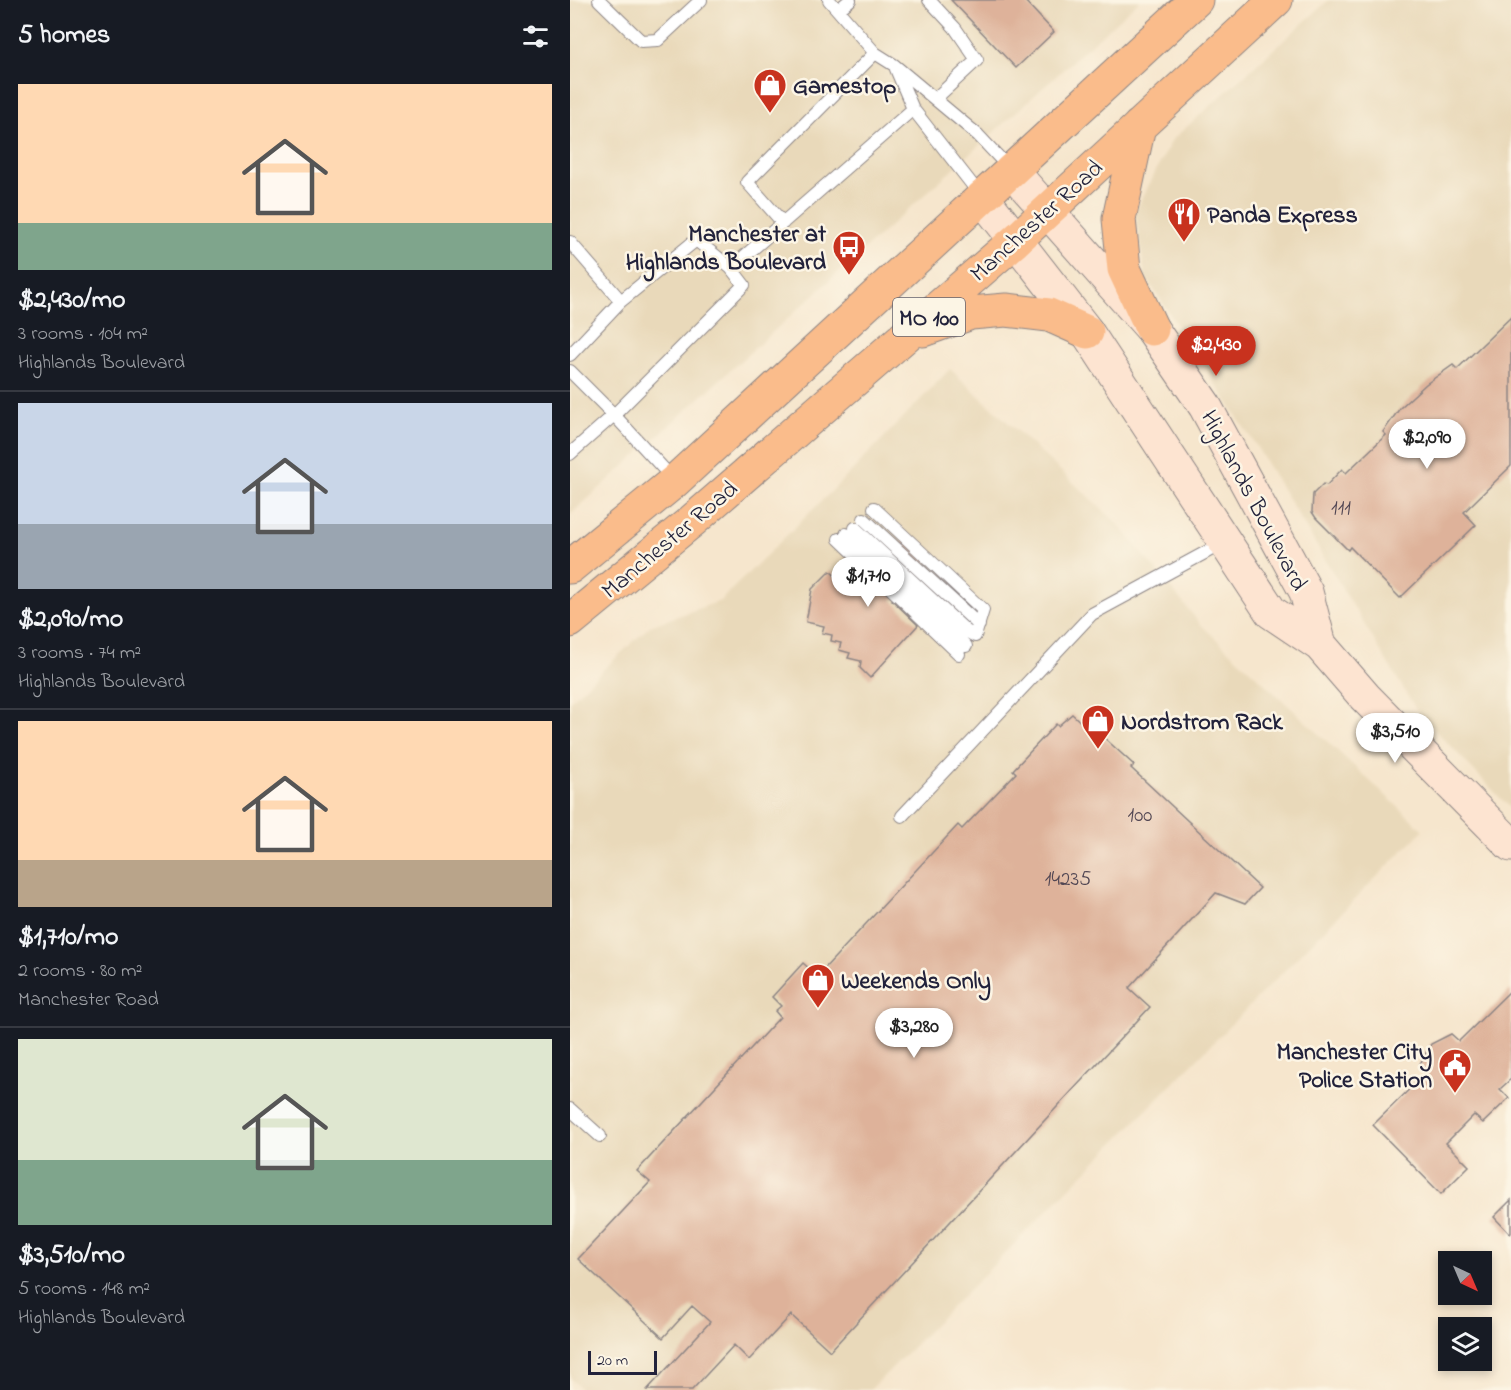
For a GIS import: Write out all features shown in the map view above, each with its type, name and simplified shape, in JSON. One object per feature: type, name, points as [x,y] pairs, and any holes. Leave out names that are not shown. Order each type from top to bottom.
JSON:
[{"type":"main road","name":"Manchester Road","points":[[570,567],[675,481],[1196,0]]},
{"type":"main road","name":"Manchester Road","points":[[570,621],[641,564],[1015,241],[1276,0]]},
{"type":"main road","points":[[1139,126],[1119,219],[1124,269],[1152,328]]},
{"type":"main road","points":[[907,335],[971,313],[1006,310],[1049,315],[1087,332]]},
{"type":"street","name":"Highlands Boulevard","points":[[1011,170],[1152,328],[1205,406],[1306,592],[1320,645]]},
{"type":"street","name":"Highlands Boulevard","points":[[982,198],[1087,332],[1271,612],[1320,645],[1365,698],[1511,844]]},
{"type":"lane","points":[[599,0],[641,41],[658,40],[701,0]]},
{"type":"lane","points":[[829,0],[875,53],[894,65],[978,135],[1011,170]]},
{"type":"lane","points":[[838,10],[850,0]]},
{"type":"lane","points":[[928,0],[955,28],[977,60],[935,99]]},
{"type":"lane","points":[[783,223],[747,182],[875,53]]},
{"type":"lane","points":[[894,65],[913,109],[982,198]]},
{"type":"lane","points":[[731,268],[913,109]]},
{"type":"lane","points":[[570,355],[621,301],[696,240],[731,268],[744,285],[614,415],[570,454]]},
{"type":"lane","points":[[570,242],[621,301]]},
{"type":"lane","points":[[570,371],[675,481]]},
{"type":"lane","points":[[874,508],[983,609],[977,631]]},
{"type":"lane","points":[[864,519],[977,631]]},
{"type":"lane","points":[[963,650],[847,534],[966,631],[977,631]]},
{"type":"lane","points":[[902,816],[1092,614],[1226,541]]},
{"type":"lane","points":[[570,1109],[600,1136]]},
{"type":"shaded area","points":[[570,0],[1140,0],[570,515]]},
{"type":"shaded area","points":[[1329,0],[1511,0],[1511,809],[1417,711],[1255,444],[1145,276],[1135,212],[1172,140]]},
{"type":"shaded area","points":[[950,369],[1118,524],[1202,626],[1423,830],[870,1390],[582,1390],[570,1378],[570,701],[650,626],[720,601],[844,479]]},
{"type":"building","points":[[951,0],[1024,0],[1054,32],[1016,68]]},
{"type":"building","points":[[1511,317],[1511,466],[1464,512],[1476,525],[1400,598],[1350,547],[1348,550],[1316,518],[1312,512],[1313,494],[1323,484],[1327,485],[1342,469],[1346,473],[1386,435],[1383,432],[1400,408],[1426,384],[1453,365],[1457,369]]},
{"type":"building","points":[[908,536],[931,558],[892,600],[918,625],[870,678],[860,668],[861,661],[848,658],[850,653],[839,650],[841,643],[831,641],[832,635],[822,633],[824,626],[806,622],[812,589],[830,571],[843,583],[853,571],[865,582]]},
{"type":"building","points":[[1072,714],[1085,726],[1088,723],[1134,765],[1131,768],[1260,888],[1245,904],[1216,893],[1129,988],[1150,1007],[830,1351],[791,1315],[749,1360],[734,1345],[692,1390],[647,1390],[710,1322],[692,1306],[663,1338],[578,1259],[650,1182],[637,1171],[780,1017],[775,1011],[781,1006],[772,997],[803,963],[812,971],[818,966],[823,970],[958,825],[962,829],[1016,773],[1013,770],[1056,724],[1058,726]]},
{"type":"building","name":"Manchester City Police Station","points":[[1511,990],[1511,1079],[1500,1089],[1509,1098],[1483,1123],[1474,1115],[1446,1143],[1469,1166],[1441,1194],[1373,1125],[1427,1072],[1420,1064],[1431,1044],[1451,1034],[1459,1041]]},
{"type":"building","points":[[1511,1200],[1511,1233],[1510,1234],[1494,1217]]},
{"type":"place","name":"Gamestop","points":[[770,114]]},
{"type":"place","name":"Panda Express","points":[[1184,243]]},
{"type":"place","name":"Manchester at Highlands Boulevard","points":[[849,276]]},
{"type":"place","name":"Nordstrom Rack","points":[[1098,750]]},
{"type":"place","name":"Weekends Only","points":[[818,1009]]},
{"type":"place","name":"Manchester City Police Station","points":[[1455,1094]]}]
